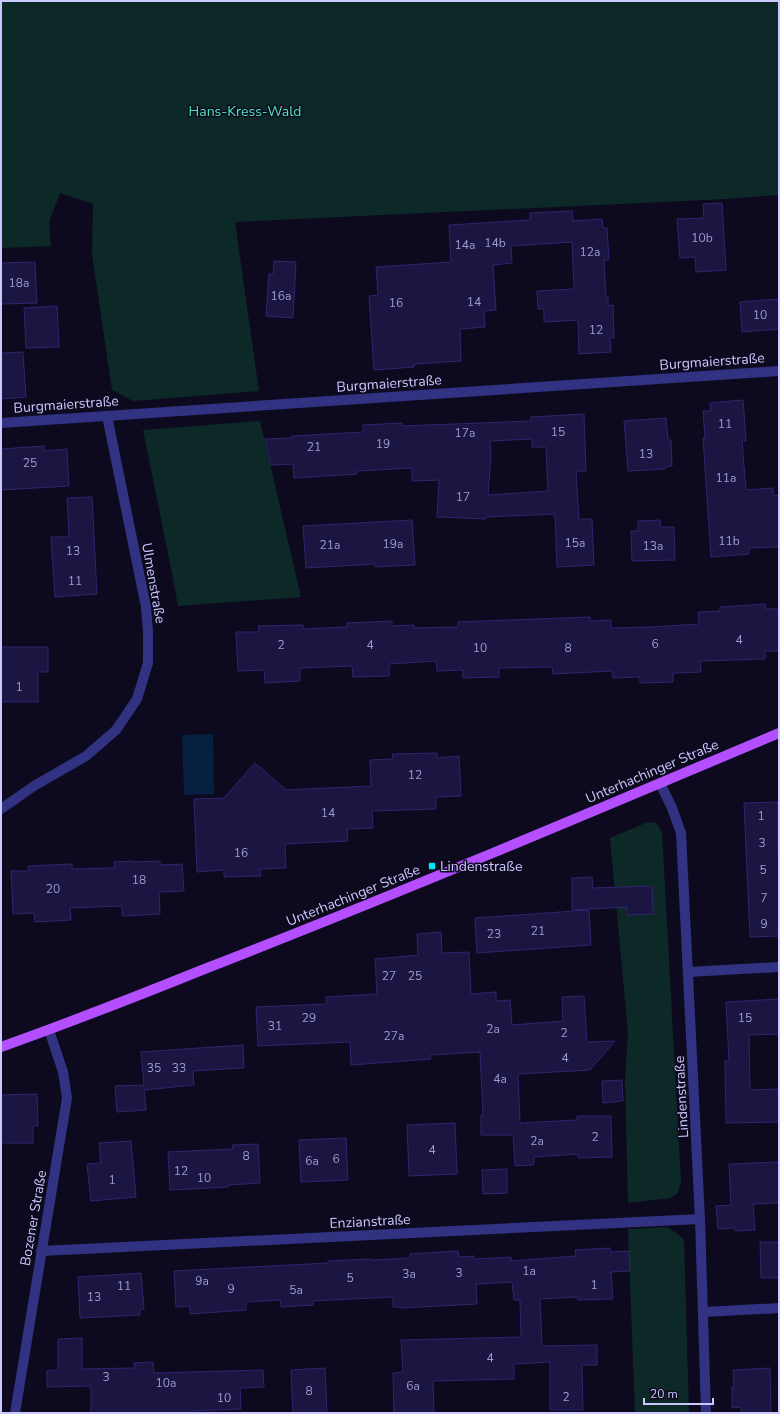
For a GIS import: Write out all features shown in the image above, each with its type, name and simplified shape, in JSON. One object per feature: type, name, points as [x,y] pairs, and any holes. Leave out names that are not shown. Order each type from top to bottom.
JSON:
[{"type":"main road","name":"Unterhachinger Straße","points":[[1,1048],[326,922],[779,733]]},
{"type":"street","name":"Burgmaierstraße","points":[[1,423],[779,371]]},
{"type":"street","name":"Ulmenstraße","points":[[1,809],[34,786],[86,756],[116,730],[138,699],[148,663],[146,607],[107,416]]},
{"type":"street","name":"Lindenstraße","points":[[660,783],[672,808],[681,833],[700,1219],[706,1413]]},
{"type":"street","points":[[688,972],[779,967]]},
{"type":"street","name":"Bozener Straße","points":[[15,1413],[67,1098],[62,1072],[49,1030]]},
{"type":"street","name":"Enzianstraße","points":[[41,1251],[700,1219]]},
{"type":"street","points":[[703,1312],[779,1308]]},
{"type":"green space","name":"Hans-Kress-Wald","points":[[1,1],[779,1],[779,195],[725,199],[235,222],[259,391],[133,401],[112,390],[92,254],[93,204],[60,193],[49,222],[51,246],[1,248]]},
{"type":"green space","points":[[260,421],[301,597],[178,606],[143,430]]},
{"type":"green space","points":[[648,822],[656,823],[662,832],[681,1181],[677,1194],[670,1198],[628,1203],[625,1080],[628,1033],[610,838]]},
{"type":"green space","points":[[667,1227],[684,1240],[689,1413],[635,1413],[628,1229]]},
{"type":"water","points":[[213,734],[214,794],[184,795],[182,735]]},
{"type":"building","points":[[722,203],[726,270],[696,272],[695,257],[680,258],[677,219],[704,218],[703,204]]},
{"type":"building","points":[[572,211],[573,221],[602,219],[603,228],[607,228],[609,260],[604,260],[606,297],[608,297],[608,306],[613,305],[614,338],[610,338],[611,352],[579,354],[578,320],[544,322],[544,309],[538,309],[537,291],[574,289],[572,242],[511,246],[512,263],[493,265],[496,310],[484,311],[485,327],[460,329],[461,361],[414,364],[414,367],[374,370],[369,296],[378,295],[376,267],[451,262],[449,225],[530,220],[530,213]]},
{"type":"building","points":[[274,261],[296,262],[293,318],[266,316],[269,274],[273,274]]},
{"type":"building","points":[[35,262],[37,303],[1,304],[1,263]]},
{"type":"building","points":[[779,299],[779,329],[742,332],[740,302]]},
{"type":"building","points":[[57,306],[59,347],[26,348],[24,308]]},
{"type":"building","points":[[23,352],[26,397],[1,399],[1,353]]},
{"type":"building","points":[[743,400],[746,441],[742,441],[746,490],[773,488],[773,496],[779,495],[779,547],[749,548],[749,554],[711,557],[703,438],[705,438],[703,411],[711,411],[710,403]]},
{"type":"building","points":[[584,414],[586,471],[576,471],[579,519],[592,519],[594,565],[557,567],[555,514],[486,517],[486,519],[437,517],[439,480],[412,481],[412,468],[357,471],[357,474],[294,478],[293,464],[271,465],[265,439],[363,432],[363,425],[402,423],[402,426],[531,421],[531,417]],"holes":[[[532,439],[532,447],[546,447],[548,491],[488,495],[491,456],[490,441]]]},
{"type":"building","points":[[666,418],[668,440],[671,440],[672,466],[665,467],[665,469],[628,471],[624,421]]},
{"type":"building","points":[[44,446],[44,451],[67,449],[69,486],[1,490],[1,449]]},
{"type":"building","points":[[92,497],[97,594],[55,597],[51,537],[69,537],[67,498]]},
{"type":"building","points":[[412,520],[415,565],[375,567],[375,564],[306,568],[303,526]]},
{"type":"building","points":[[660,520],[661,527],[674,527],[675,560],[632,561],[631,531],[638,531],[638,521]]},
{"type":"building","points":[[765,604],[765,609],[779,609],[779,651],[765,651],[765,659],[700,661],[701,672],[673,673],[673,682],[640,683],[640,677],[613,678],[612,671],[553,674],[552,667],[499,668],[499,677],[463,678],[463,670],[437,671],[436,661],[389,664],[389,676],[353,677],[352,666],[300,668],[300,681],[265,683],[264,670],[238,671],[236,632],[259,632],[258,626],[303,625],[303,629],[347,627],[347,623],[392,621],[392,626],[414,625],[414,628],[458,627],[458,622],[590,617],[590,621],[611,620],[611,628],[652,627],[699,624],[698,612],[720,611],[720,607]]},
{"type":"building","points":[[1,647],[48,647],[48,672],[38,672],[38,702],[1,702]]},
{"type":"building","points":[[437,753],[437,758],[459,756],[461,796],[436,797],[436,809],[372,811],[373,828],[347,829],[348,841],[285,844],[286,868],[260,869],[261,876],[224,877],[224,870],[197,872],[194,799],[224,798],[255,763],[286,790],[371,786],[370,760],[393,759],[392,754]]},
{"type":"building","points":[[778,802],[779,936],[750,937],[744,803]]},
{"type":"building","points":[[160,861],[160,865],[182,864],[184,891],[159,892],[160,914],[122,916],[122,906],[70,908],[71,920],[35,922],[34,913],[13,914],[11,871],[29,871],[28,866],[72,864],[72,869],[115,868],[114,862]]},
{"type":"building","points":[[592,877],[593,888],[652,886],[653,914],[627,915],[627,907],[572,910],[572,878]]},
{"type":"building","points":[[589,910],[591,945],[477,953],[475,918]]},
{"type":"building","points":[[441,932],[442,953],[469,952],[471,994],[496,992],[496,1001],[510,1000],[512,1025],[563,1021],[562,997],[584,996],[587,1042],[615,1041],[590,1070],[518,1074],[520,1123],[577,1120],[577,1116],[611,1116],[612,1157],[578,1158],[578,1154],[534,1157],[534,1165],[515,1166],[513,1135],[481,1135],[481,1115],[483,1115],[480,1052],[430,1055],[431,1059],[351,1065],[350,1042],[258,1046],[256,1007],[326,1004],[326,997],[377,994],[375,959],[418,955],[417,934]]},
{"type":"building","points":[[779,999],[779,1034],[749,1035],[750,1090],[779,1089],[779,1122],[726,1123],[725,1061],[729,1061],[726,1002]]},
{"type":"building","points":[[243,1045],[244,1068],[193,1071],[194,1085],[144,1090],[146,1110],[117,1112],[115,1086],[144,1085],[141,1052]]},
{"type":"building","points":[[622,1080],[623,1101],[603,1103],[602,1081]]},
{"type":"building","points":[[37,1094],[38,1126],[33,1126],[33,1143],[1,1143],[1,1095]]},
{"type":"building","points":[[455,1123],[457,1174],[409,1176],[407,1125]]},
{"type":"building","points":[[346,1138],[348,1180],[301,1182],[299,1140]]},
{"type":"building","points":[[131,1141],[136,1197],[91,1201],[87,1164],[101,1163],[99,1143]]},
{"type":"building","points":[[258,1144],[260,1183],[228,1185],[228,1187],[170,1190],[168,1152],[233,1149],[232,1145]]},
{"type":"building","points":[[779,1162],[779,1203],[753,1204],[755,1230],[735,1231],[735,1228],[718,1229],[716,1206],[731,1205],[729,1164]]},
{"type":"building","points":[[507,1169],[507,1193],[483,1194],[482,1170]]},
{"type":"building","points":[[760,1242],[779,1242],[779,1278],[761,1278]]},
{"type":"building","points":[[610,1248],[611,1252],[629,1251],[630,1271],[611,1272],[613,1299],[578,1300],[577,1297],[540,1299],[542,1346],[597,1345],[597,1365],[582,1365],[583,1410],[550,1410],[550,1362],[514,1364],[514,1379],[433,1381],[434,1413],[394,1413],[393,1373],[403,1372],[401,1340],[521,1337],[520,1300],[514,1300],[512,1282],[476,1284],[477,1304],[400,1308],[393,1307],[393,1297],[313,1301],[313,1305],[281,1307],[280,1300],[246,1302],[246,1310],[190,1314],[190,1306],[176,1307],[174,1271],[328,1263],[328,1261],[410,1258],[410,1254],[458,1251],[459,1257],[474,1256],[474,1259],[511,1257],[511,1261],[576,1256],[575,1250]]},
{"type":"building","points":[[141,1273],[144,1309],[140,1310],[140,1315],[80,1318],[78,1277]]},
{"type":"building","points":[[82,1338],[82,1369],[135,1368],[134,1363],[153,1362],[154,1373],[263,1370],[264,1387],[240,1388],[241,1409],[187,1411],[187,1413],[91,1413],[91,1386],[47,1387],[47,1371],[58,1370],[58,1339]]},
{"type":"building","points":[[325,1368],[327,1413],[293,1413],[291,1370]]},
{"type":"building","points":[[770,1368],[771,1413],[741,1413],[741,1407],[732,1408],[732,1387],[734,1387],[733,1370]]},
{"type":"place","name":"Lindenstraße","points":[[432,866]]}]
